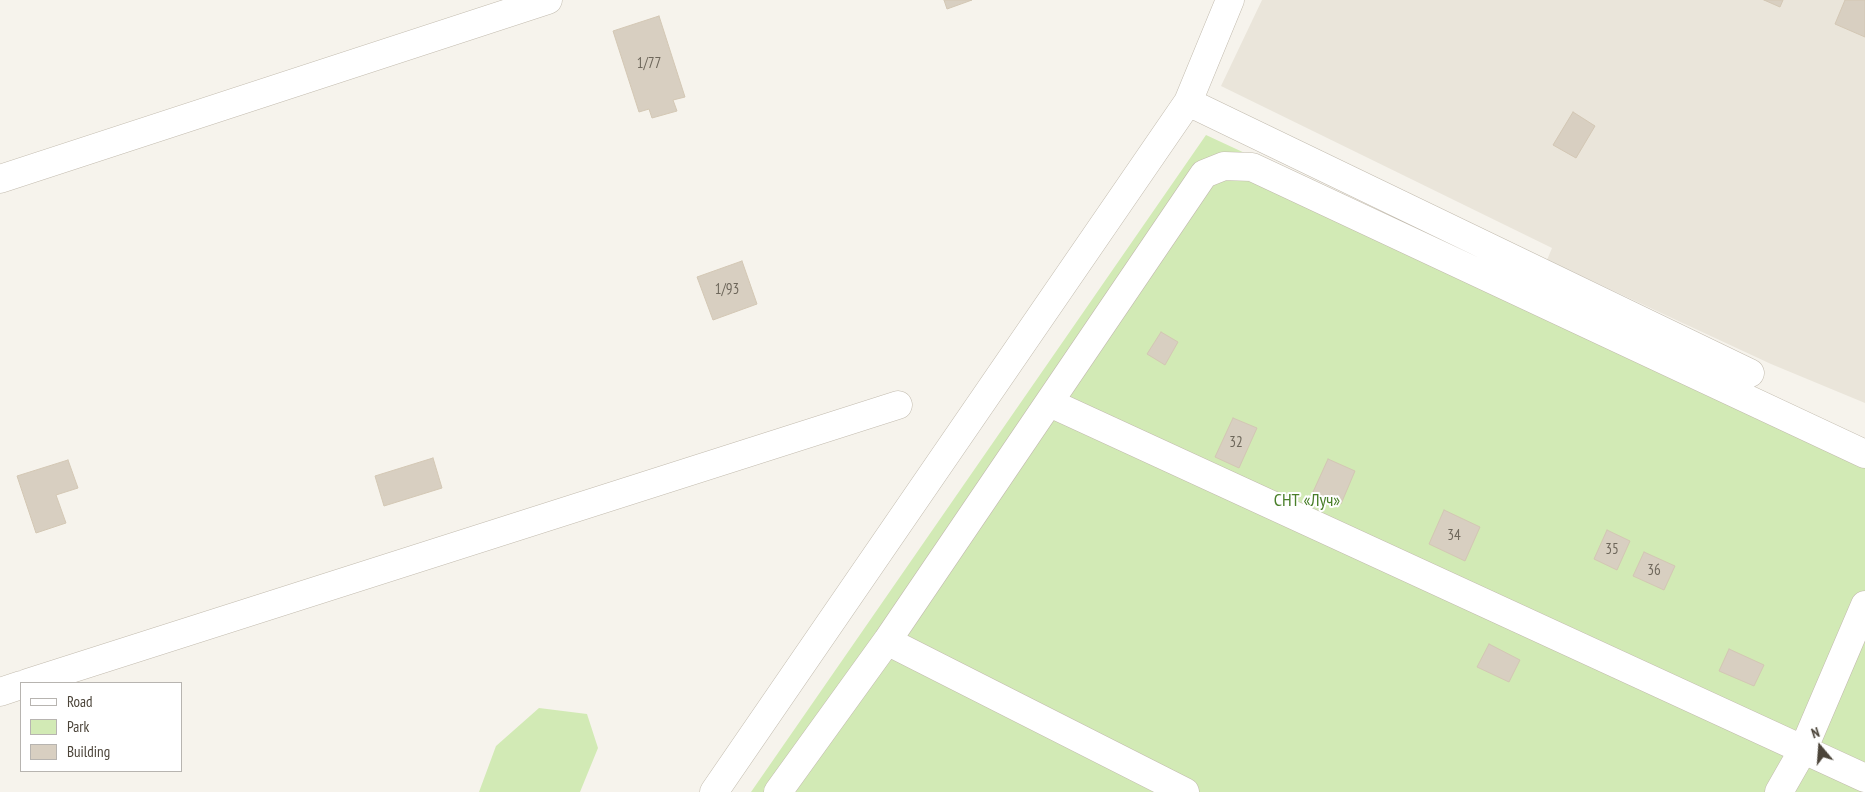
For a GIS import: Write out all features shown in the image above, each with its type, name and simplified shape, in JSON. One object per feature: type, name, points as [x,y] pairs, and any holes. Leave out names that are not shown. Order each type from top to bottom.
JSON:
[{"type":"street","points":[[0,179],[548,0]]},
{"type":"street","points":[[714,792],[1188,102],[1230,0]]},
{"type":"street","points":[[1188,102],[1750,373]]},
{"type":"street","points":[[778,792],[887,641],[1204,174],[1224,166],[1252,167],[1865,454]]},
{"type":"street","points":[[1050,403],[1865,778]]},
{"type":"street","points":[[30,682],[898,404]]},
{"type":"street","points":[[1779,792],[1803,750],[1865,606]]},
{"type":"street","points":[[887,641],[1185,792]]},
{"type":"street","points":[[0,692],[20,685]]},
{"type":"shaded area","points":[[1262,0],[1865,0],[1865,403],[1771,364],[1547,260],[1552,248],[1221,86]]},
{"type":"green space","name":"СНТ «Луч»","points":[[1206,135],[1865,441],[1865,792],[751,792]]},
{"type":"green space","points":[[539,708],[587,714],[598,748],[580,792],[479,792],[496,746]]},
{"type":"building","points":[[944,0],[972,0],[947,9]]},
{"type":"building","points":[[1764,0],[1783,0],[1780,7]]},
{"type":"building","points":[[1845,0],[1865,0],[1865,37],[1835,24]]},
{"type":"building","points":[[659,16],[685,97],[673,100],[677,111],[652,118],[649,109],[639,112],[613,31]]},
{"type":"building","points":[[1573,112],[1595,126],[1576,158],[1553,145]]},
{"type":"building","points":[[742,261],[757,304],[713,320],[697,277]]},
{"type":"building","points":[[1161,332],[1178,342],[1165,365],[1147,354]]},
{"type":"building","points":[[1233,418],[1257,428],[1239,468],[1215,457]]},
{"type":"building","points":[[433,458],[442,488],[384,506],[375,476]]},
{"type":"building","points":[[1328,459],[1355,471],[1341,504],[1313,492]]},
{"type":"building","points":[[68,460],[78,488],[56,495],[66,523],[36,533],[17,476]]},
{"type":"building","points":[[1444,510],[1480,527],[1465,561],[1429,544]]},
{"type":"building","points":[[1607,530],[1630,541],[1617,570],[1594,559]]},
{"type":"building","points":[[1644,552],[1675,566],[1664,590],[1633,576]]},
{"type":"building","points":[[1489,644],[1520,660],[1509,682],[1477,667]]},
{"type":"building","points":[[1729,649],[1764,665],[1754,686],[1719,671]]}]
